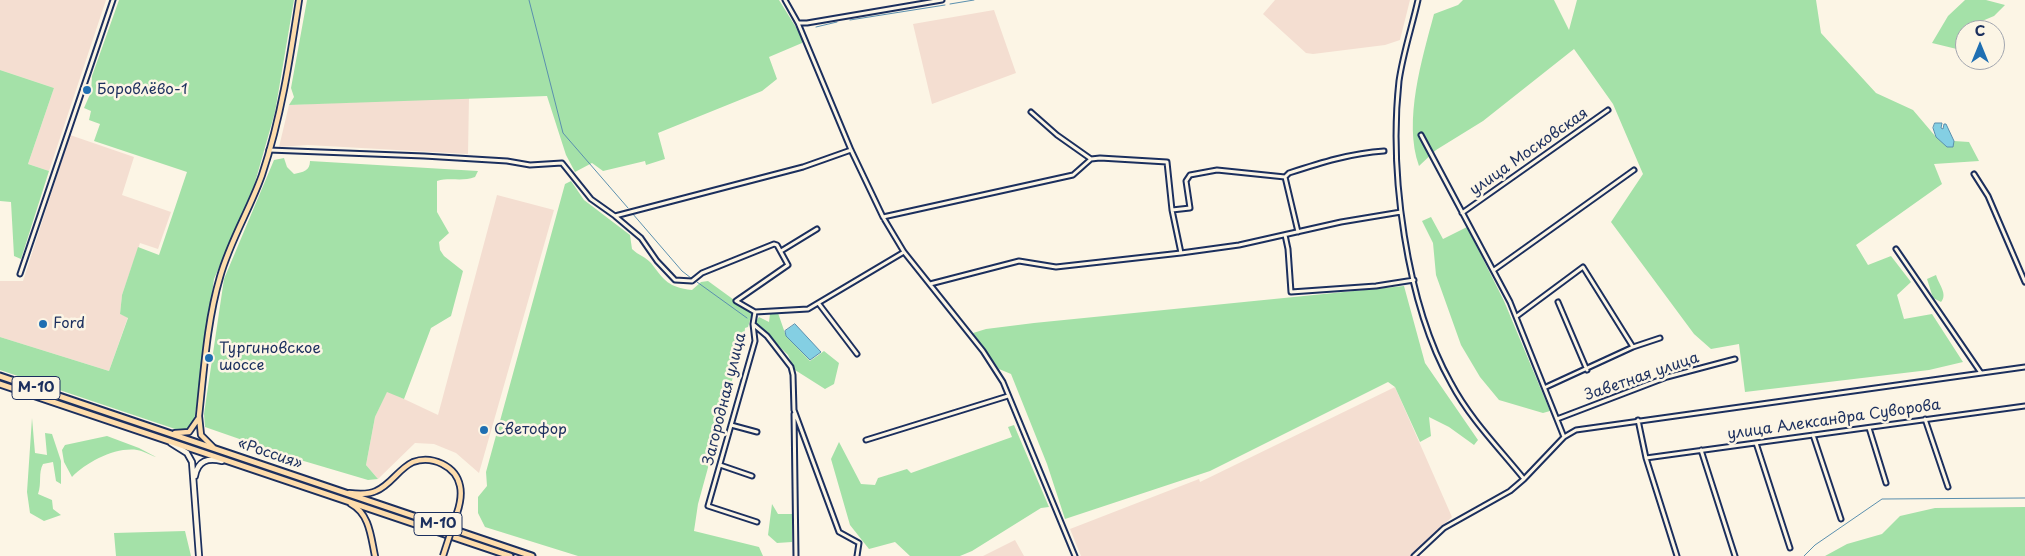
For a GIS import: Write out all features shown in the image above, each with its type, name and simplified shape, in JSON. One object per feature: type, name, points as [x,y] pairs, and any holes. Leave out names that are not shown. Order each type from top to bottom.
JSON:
[{"type":"highway","name":"«Россия»","points":[[0,376],[532,556]]},
{"type":"highway","name":"«Россия»","points":[[0,384],[510,556]]},
{"type":"main road","points":[[219,450],[202,437],[199,416],[212,318],[220,277],[249,208],[269,150],[285,85],[299,0]]},
{"type":"main road","points":[[166,432],[188,433],[194,427],[199,416]]},
{"type":"main road","points":[[164,439],[190,457],[199,556]]},
{"type":"main road","points":[[194,485],[196,470],[203,461],[211,459],[231,462]]},
{"type":"main road","points":[[343,492],[372,493],[386,486],[410,464],[424,460],[432,460],[450,469],[458,480],[460,494],[457,513],[443,556]]},
{"type":"main road","points":[[341,499],[355,506],[365,518],[375,556]]},
{"type":"street","points":[[20,274],[113,0]]},
{"type":"street","points":[[785,0],[798,23],[851,150],[882,218],[904,252],[991,362],[1008,396],[1075,556]]},
{"type":"street","points":[[798,23],[807,24],[942,0]]},
{"type":"street","points":[[1418,0],[1404,56],[1398,91],[1401,212],[1414,280],[1431,341],[1452,385],[1477,422],[1524,480]]},
{"type":"street","name":"улица Московская","points":[[1462,213],[1608,110]]},
{"type":"street","points":[[1031,112],[1057,135],[1090,158],[1167,162],[1172,210],[1181,253]]},
{"type":"street","points":[[1421,135],[1494,270],[1516,316],[1546,387],[1564,437]]},
{"type":"street","points":[[269,150],[424,156],[507,161],[530,165],[562,163],[591,199],[641,238],[671,278],[692,281],[702,273],[774,244],[781,251],[788,265],[736,301],[755,312],[798,311],[819,304],[904,252]]},
{"type":"street","points":[[615,216],[803,168],[851,150]]},
{"type":"street","points":[[1172,210],[1190,208],[1186,181],[1190,175],[1217,170],[1285,177],[1289,173],[1325,161],[1366,152],[1384,151]]},
{"type":"street","points":[[882,218],[1073,175],[1090,158]]},
{"type":"street","points":[[1494,270],[1634,170]]},
{"type":"street","points":[[1974,174],[1988,196],[2025,282]]},
{"type":"street","points":[[1285,177],[1298,232]]},
{"type":"street","points":[[930,284],[1018,261],[1056,268],[1181,253],[1401,212]]},
{"type":"street","points":[[781,251],[817,229]]},
{"type":"street","points":[[1285,235],[1288,249],[1291,292],[1376,286],[1414,280]]},
{"type":"street","points":[[1896,249],[1981,372]]},
{"type":"street","points":[[1516,316],[1583,267],[1634,347]]},
{"type":"street","points":[[1558,302],[1587,370]]},
{"type":"street","points":[[819,304],[856,354]]},
{"type":"street","name":"Загородная улица","points":[[755,312],[753,324],[755,341],[708,506],[757,522]]},
{"type":"street","points":[[753,324],[767,336],[791,367],[794,375],[796,556]]},
{"type":"street","points":[[1546,387],[1634,347],[1660,338]]},
{"type":"street","name":"Заветная улица","points":[[1557,419],[1667,377],[1735,359]]},
{"type":"street","points":[[1414,556],[1444,528],[1524,480],[1564,437],[1576,430],[2025,367]]},
{"type":"street","points":[[866,440],[1008,396]]},
{"type":"street","name":"улица Александра Суворова","points":[[1646,458],[2025,406]]},
{"type":"street","points":[[794,410],[839,532],[859,543],[857,556]]},
{"type":"street","points":[[1925,419],[1948,486]]},
{"type":"street","points":[[1638,420],[1646,458],[1677,556]]},
{"type":"street","points":[[731,425],[756,432]]},
{"type":"street","points":[[1869,428],[1886,483]]},
{"type":"street","points":[[1813,435],[1841,520]]},
{"type":"street","points":[[1755,442],[1790,548]]},
{"type":"street","points":[[1701,450],[1735,556]]},
{"type":"street","points":[[720,465],[752,476]]},
{"type":"shaded area","points":[[0,0],[106,0],[49,171],[28,164],[54,88],[0,70]]},
{"type":"shaded area","points":[[1275,0],[1410,0],[1400,40],[1385,45],[1313,54],[1306,53],[1263,14]]},
{"type":"shaded area","points":[[994,10],[1016,73],[932,104],[913,24]]},
{"type":"shaded area","points":[[469,97],[468,154],[308,145],[279,147],[289,105]]},
{"type":"shaded area","points":[[70,135],[134,157],[122,195],[171,212],[158,249],[140,243],[122,295],[120,314],[128,317],[109,371],[0,337],[0,281],[23,281]]},
{"type":"shaded area","points":[[497,195],[554,210],[479,473],[456,453],[434,444],[415,443],[378,479],[366,465],[375,417],[387,391],[438,415]]},
{"type":"shaded area","points":[[1395,387],[1452,517],[1410,556],[1081,556],[1070,529],[1199,479],[1200,482]]},
{"type":"shaded area","points":[[1015,540],[1024,556],[983,556]]},
{"type":"green space","points":[[119,0],[294,0],[275,112],[254,186],[214,279],[194,422],[189,429],[181,431],[0,370],[0,337],[109,371],[128,318],[120,314],[122,295],[138,247],[159,255],[187,172],[94,141],[100,124],[89,120],[91,111],[84,108],[91,92],[92,76]]},
{"type":"green space","points":[[307,0],[779,0],[802,37],[802,43],[769,57],[777,79],[762,91],[658,133],[665,159],[646,165],[645,161],[603,171],[592,163],[575,172],[566,155],[547,96],[289,105],[294,97],[291,88]]},
{"type":"green space","points":[[1463,0],[1554,0],[1569,30],[1577,0],[1816,0],[1821,33],[1876,93],[1913,110],[1936,137],[1953,144],[1954,141],[1969,142],[1979,161],[1934,164],[1942,184],[1856,245],[1868,265],[1891,256],[1911,282],[1897,295],[1904,319],[1932,314],[1963,362],[1929,370],[1745,392],[1739,344],[1711,349],[1694,334],[1611,222],[1643,174],[1613,104],[1574,49],[1483,121],[1436,150],[1419,166],[1413,130],[1414,110],[1416,90],[1429,32],[1434,14],[1458,5]]},
{"type":"green space","points":[[1965,0],[1986,0],[2005,5],[1994,16],[1984,20],[1955,20],[1955,49],[1932,43],[1948,16]]},
{"type":"green space","points":[[0,70],[54,88],[28,164],[49,171],[21,259],[14,256],[11,202],[0,201]]},
{"type":"green space","points":[[284,158],[287,167],[294,174],[307,169],[310,161],[478,171],[475,177],[437,181],[437,212],[449,233],[439,242],[440,250],[444,256],[463,271],[451,316],[431,328],[404,399],[387,392],[375,417],[366,465],[378,479],[368,480],[297,459],[205,427],[204,414],[224,279],[274,160]]},
{"type":"green space","points":[[571,181],[584,200],[630,235],[632,249],[649,261],[672,285],[692,290],[701,282],[708,281],[752,313],[748,327],[745,328],[698,504],[694,531],[759,547],[763,556],[578,556],[485,527],[478,513],[478,497],[487,486],[486,472],[565,184]]},
{"type":"green space","points":[[1431,217],[1443,239],[1467,227],[1504,301],[1550,411],[1543,413],[1499,400],[1480,377],[1461,345],[1436,275],[1433,243],[1422,221]]},
{"type":"green space","points":[[1936,275],[1944,296],[1941,302],[1933,298],[1927,279]]},
{"type":"green space","points":[[1404,286],[1425,363],[1478,440],[1474,445],[1449,427],[1429,417],[1431,436],[1420,442],[1395,387],[1388,382],[1210,471],[1065,519],[1047,464],[1011,374],[999,369],[973,333],[986,329],[1034,323]]},
{"type":"green space","points":[[778,313],[786,336],[810,361],[824,351],[839,363],[834,384],[825,389],[795,370],[788,355],[755,323],[759,317],[769,322],[770,314]]},
{"type":"green space","points":[[32,418],[35,453],[47,455],[45,433],[52,434],[61,461],[61,484],[56,481],[53,462],[43,464],[42,467],[38,494],[52,500],[53,509],[61,515],[44,521],[30,513],[27,492]]},
{"type":"green space","points":[[1014,425],[1049,507],[1041,508],[972,551],[960,556],[910,556],[895,542],[869,549],[850,525],[831,459],[839,442],[861,484],[875,485],[878,478],[907,469],[911,473],[1012,437],[1008,427]]},
{"type":"green space","points":[[107,436],[139,448],[156,457],[137,450],[111,453],[93,461],[72,477],[64,462],[62,450],[65,445]]},
{"type":"green space","points":[[772,504],[778,514],[792,514],[792,542],[777,543],[768,535]]},
{"type":"green space","points":[[2025,507],[2025,556],[1825,556],[1847,544],[1882,534],[1900,516],[1935,508]]},
{"type":"green space","points":[[185,531],[191,556],[116,556],[114,533]]},
{"type":"water","points":[[1935,123],[1942,123],[1941,128],[1943,129],[1944,124],[1946,124],[1954,141],[1953,147],[1947,147],[1936,137],[1933,128]]},
{"type":"water","points":[[795,324],[821,352],[810,360],[786,336],[785,331]]},
{"type":"waterway","points":[[529,0],[563,133],[628,208]]},
{"type":"waterway","points":[[950,4],[974,0]]},
{"type":"waterway","points":[[850,20],[945,5]]},
{"type":"waterway","points":[[816,27],[837,22]]},
{"type":"waterway","points":[[632,213],[682,271],[691,278],[726,261]]},
{"type":"waterway","points":[[697,282],[747,318]]},
{"type":"waterway","points":[[1804,556],[1815,545],[1882,499],[2025,498]]},
{"type":"place","name":"Боровлёво-1","points":[[87,90]]},
{"type":"place","name":"Ford","points":[[43,324]]},
{"type":"place","name":"Тургиновское шоссе","points":[[209,358]]},
{"type":"place","name":"Светофор","points":[[484,430]]}]
